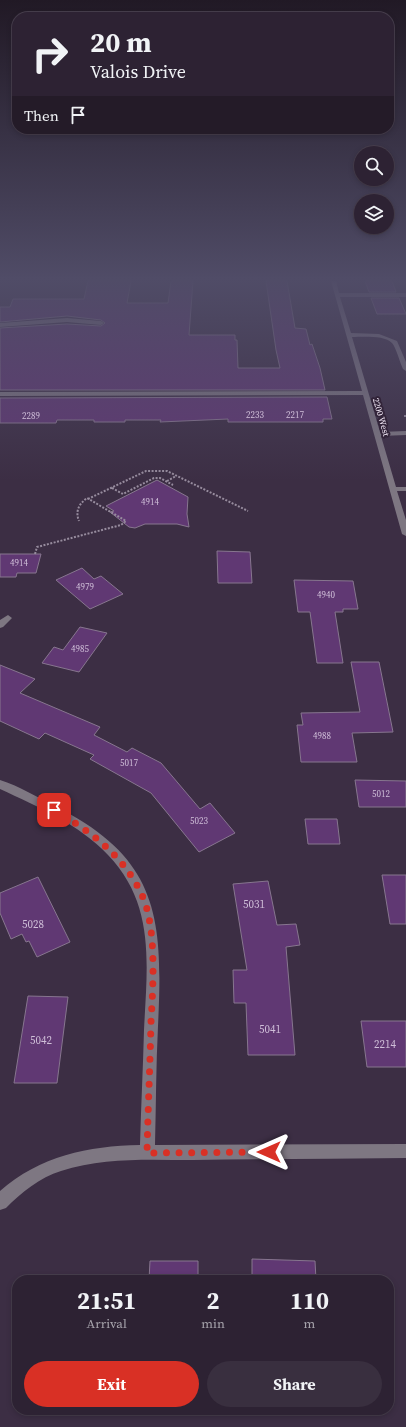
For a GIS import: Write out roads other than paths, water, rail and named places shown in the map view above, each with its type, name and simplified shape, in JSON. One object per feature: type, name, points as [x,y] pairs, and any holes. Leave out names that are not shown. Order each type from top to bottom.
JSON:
[{"type":"street","name":"2200 West","points":[[352,348],[406,534]]},
{"type":"street","points":[[397,348],[406,369]]},
{"type":"street","points":[[0,394],[365,393]]},
{"type":"street","points":[[377,434],[406,433]]},
{"type":"street","points":[[393,489],[406,489]]},
{"type":"street","points":[[0,625],[8,618]]},
{"type":"street","points":[[0,784],[54,810],[82,826],[108,847],[126,869],[142,896],[150,923],[153,980],[147,1153]]},
{"type":"street","points":[[0,1202],[33,1177],[61,1163],[104,1155],[147,1153],[406,1151]]}]
